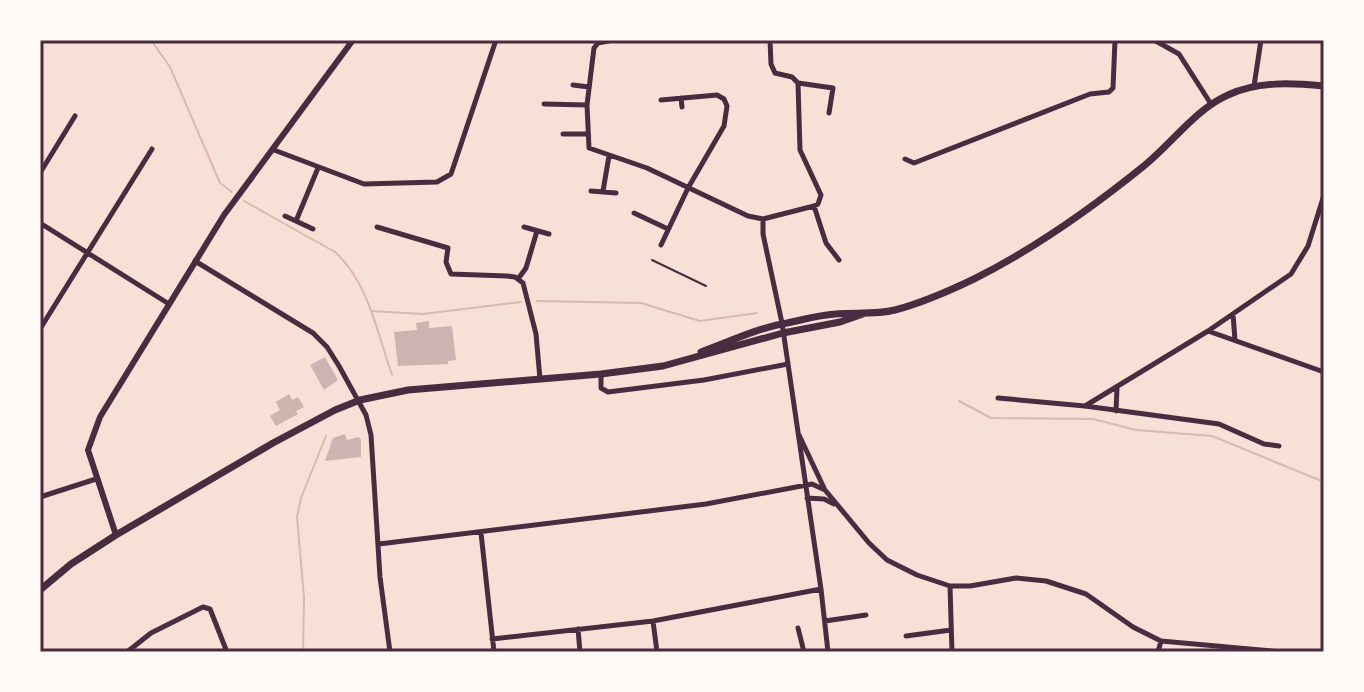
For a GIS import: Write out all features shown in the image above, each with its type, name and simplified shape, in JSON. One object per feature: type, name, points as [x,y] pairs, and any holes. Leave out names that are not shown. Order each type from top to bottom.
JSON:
[{"type":"main road","points":[[663,366],[782,323],[835,314],[894,310],[930,298],[975,278],[1094,206],[1149,162],[1211,104],[1227,95],[1254,86],[1324,86]]},
{"type":"main road","points":[[40,590],[71,564],[116,535],[273,443],[360,400],[408,390],[663,366],[863,314]]},
{"type":"street","points":[[274,150],[318,168],[374,185],[437,182],[451,174],[496,40]]},
{"type":"street","points":[[613,40],[593,43],[587,105],[589,148],[647,168],[735,212],[763,219],[814,206],[821,195],[800,150],[798,83]]},
{"type":"street","points":[[770,40],[771,64],[775,73],[792,77],[798,83],[833,88],[829,113]]},
{"type":"street","points":[[905,159],[914,163],[1077,99],[1109,92],[1113,88],[1115,40]]},
{"type":"street","points":[[1154,40],[1179,54],[1211,104]]},
{"type":"street","points":[[1254,86],[1261,40]]},
{"type":"street","points":[[116,535],[88,450],[100,417],[224,215],[350,41]]},
{"type":"street","points":[[573,85],[589,87]]},
{"type":"street","points":[[661,100],[717,95],[724,99],[727,106],[724,126],[688,188],[661,245]]},
{"type":"street","points":[[681,98],[682,107]]},
{"type":"street","points":[[544,104],[587,105]]},
{"type":"street","points":[[40,173],[75,116]]},
{"type":"street","points":[[563,134],[587,134]]},
{"type":"street","points":[[40,329],[152,149]]},
{"type":"street","points":[[603,191],[609,156]]},
{"type":"street","points":[[296,221],[318,168]]},
{"type":"street","points":[[591,191],[616,193]]},
{"type":"street","points":[[1085,406],[1208,331],[1291,274],[1321,220],[1324,195]]},
{"type":"street","points":[[814,206],[826,243],[839,260]]},
{"type":"street","points":[[634,213],[668,229]]},
{"type":"street","points":[[285,216],[313,229]]},
{"type":"street","points":[[763,219],[763,234],[782,323],[828,652]]},
{"type":"street","points":[[40,223],[169,304]]},
{"type":"street","points":[[377,227],[448,248],[446,262],[449,272],[456,276],[507,276],[518,279],[526,287],[536,334],[540,379]]},
{"type":"street","points":[[524,227],[549,234]]},
{"type":"street","points":[[518,279],[526,268],[537,231]]},
{"type":"street","points":[[195,261],[313,333],[327,347],[360,400],[371,435],[388,652]]},
{"type":"street","points":[[1233,313],[1235,340]]},
{"type":"street","points":[[1208,331],[1324,372]]},
{"type":"street","points":[[601,374],[601,388],[608,392],[704,380],[788,364]]},
{"type":"street","points":[[1116,411],[1117,388]]},
{"type":"street","points":[[998,398],[1219,424],[1264,444],[1279,446]]},
{"type":"street","points":[[797,431],[825,490],[838,507],[887,560],[917,575],[950,586],[970,586],[1016,578],[1046,581],[1071,587],[1103,603],[1133,627],[1161,641],[1282,652]]},
{"type":"street","points":[[40,497],[96,479]]},
{"type":"street","points":[[379,544],[706,504],[804,485],[818,485],[825,490]]},
{"type":"street","points":[[807,498],[824,499],[838,507]]},
{"type":"street","points":[[481,533],[494,652]]},
{"type":"street","points":[[950,586],[952,652]]},
{"type":"street","points":[[492,639],[653,621],[821,589]]},
{"type":"street","points":[[127,652],[151,633],[203,607],[210,609],[214,615],[227,652]]},
{"type":"street","points":[[825,621],[866,615]]},
{"type":"street","points":[[653,621],[657,652]]},
{"type":"street","points":[[798,628],[804,652]]},
{"type":"street","points":[[578,629],[580,652]]},
{"type":"street","points":[[906,636],[951,630]]},
{"type":"street","points":[[1158,652],[1161,641]]},
{"type":"path","points":[[652,260],[706,286]]},
{"type":"building","points":[[429,321],[429,328],[452,326],[456,360],[448,361],[448,364],[398,366],[394,332],[417,330],[416,323]]},
{"type":"building","points":[[325,357],[338,380],[324,390],[310,365]]},
{"type":"building","points":[[289,394],[292,400],[298,397],[304,407],[296,411],[298,414],[276,426],[270,416],[280,410],[276,402]]},
{"type":"building","points":[[345,434],[347,440],[361,439],[361,457],[325,461],[333,438]]},
{"type":"waterway","points":[[151,40],[170,67],[220,183],[232,192]]},
{"type":"waterway","points":[[244,201],[335,252],[347,264],[371,309],[392,375]]},
{"type":"waterway","points":[[537,301],[641,303],[700,321],[757,313]]},
{"type":"waterway","points":[[371,311],[423,314],[521,302]]},
{"type":"waterway","points":[[959,401],[991,418],[1093,419],[1136,430],[1212,436],[1324,482]]},
{"type":"waterway","points":[[303,652],[304,598],[297,517],[301,498],[326,436]]}]
